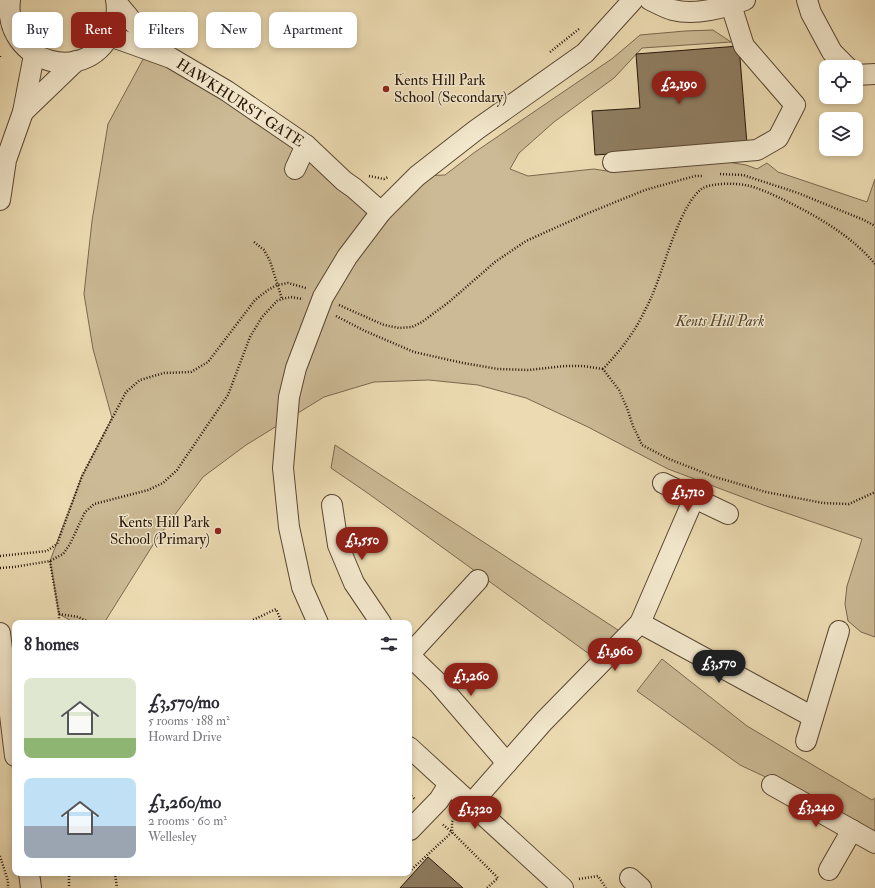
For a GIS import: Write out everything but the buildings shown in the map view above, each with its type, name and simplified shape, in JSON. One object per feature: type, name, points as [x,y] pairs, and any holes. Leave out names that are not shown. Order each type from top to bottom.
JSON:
[{"type":"street","points":[[10,0],[6,22],[21,43],[34,55],[54,62],[76,61],[90,56],[101,48]]},
{"type":"street","points":[[317,620],[302,587],[289,527],[283,468],[291,389],[310,299],[347,257],[381,212],[417,176],[470,134],[584,52],[633,0]]},
{"type":"street","points":[[613,162],[757,150],[778,138],[795,104],[744,46],[738,3],[690,13],[671,5],[650,0]]},
{"type":"street","points":[[807,0],[811,13],[832,52],[840,60]]},
{"type":"street","points":[[116,12],[117,1]]},
{"type":"street","name":"HAWKHURST GATE","points":[[117,1],[132,21],[171,58]]},
{"type":"street","name":"HAWKHURST GATE","points":[[126,42],[171,58],[227,91],[306,145],[344,181],[381,212]]},
{"type":"street","points":[[0,200],[6,160],[23,112],[34,55]]},
{"type":"street","points":[[23,112],[76,61]]},
{"type":"street","points":[[863,75],[875,74]]},
{"type":"street","points":[[295,169],[306,145]]},
{"type":"street","points":[[663,483],[728,514]]},
{"type":"street","points":[[463,810],[544,721],[640,623],[694,498]]},
{"type":"street","points":[[332,505],[338,545],[354,583],[379,620]]},
{"type":"street","points":[[412,652],[478,580]]},
{"type":"street","points":[[640,623],[813,717]]},
{"type":"street","points":[[806,741],[840,631]]},
{"type":"street","points":[[0,634],[12,732]]},
{"type":"street","points":[[412,658],[438,683],[507,763]]},
{"type":"street","points":[[412,750],[449,784],[463,810],[568,884]]},
{"type":"street","points":[[412,828],[439,800],[449,784]]},
{"type":"street","points":[[772,785],[875,843]]},
{"type":"street","points":[[829,870],[852,830]]},
{"type":"street","points":[[29,876],[31,888]]},
{"type":"path","points":[[719,174],[743,175],[784,188],[857,217],[875,226]]},
{"type":"path","points":[[0,568],[50,561],[63,554],[70,544],[85,512],[94,504],[148,490],[163,483],[177,470],[228,395],[250,337],[262,316],[277,301],[290,297],[310,299],[349,311],[384,325],[399,328],[412,327],[422,322],[449,302],[495,262],[526,241],[645,190],[695,176],[707,175]]},
{"type":"path","points":[[604,369],[633,332],[655,289],[672,241],[683,216],[694,196],[704,188],[718,184],[746,185],[774,195],[805,210],[838,230],[868,255],[875,264]]},
{"type":"path","points":[[254,242],[264,250],[270,261],[282,299]]},
{"type":"path","points":[[0,556],[47,551],[57,544],[82,476],[126,392],[140,380],[164,373],[191,372],[208,362],[255,300],[277,285],[288,283],[310,299],[365,331],[414,352],[498,369],[529,370],[565,366],[583,366],[604,369],[619,390],[642,445],[669,460],[712,476],[766,492],[823,503],[848,504],[875,492]]},
{"type":"path","points":[[50,561],[59,620]]},
{"type":"path","points":[[253,620],[276,610],[281,620]]},
{"type":"path","points":[[59,614],[78,617],[84,620]]},
{"type":"path","points":[[463,810],[452,822],[452,832],[498,878],[487,888]]},
{"type":"path","points":[[412,870],[452,832]]},
{"type":"path","points":[[0,856],[8,881],[8,888]]},
{"type":"path","points":[[69,876],[69,888]]},
{"type":"path","points":[[115,876],[117,888]]},
{"type":"path","points":[[568,884],[598,876],[606,888]]},
{"type":"green space","name":"Kents Hill Park","points":[[713,30],[731,42],[642,48],[614,78],[554,122],[519,153],[510,169],[528,176],[594,169],[613,172],[715,160],[746,165],[757,169],[767,163],[778,172],[867,202],[875,179],[875,637],[861,632],[848,621],[845,604],[847,586],[862,539],[766,506],[668,469],[588,427],[526,398],[478,385],[429,380],[374,382],[324,397],[246,445],[203,477],[156,540],[106,620],[70,620],[59,614],[50,561],[82,476],[112,418],[93,349],[84,294],[92,221],[108,124],[148,50],[171,58],[381,212],[417,176],[445,175],[475,152],[613,58],[640,35]]},
{"type":"green space","points":[[335,445],[621,632],[596,659],[331,468]]},
{"type":"green space","points":[[662,659],[747,726],[872,800],[875,798],[875,837],[774,781],[740,765],[637,691]]},
{"type":"place","name":"Kents Hill Park School (Secondary)","points":[[386,89]]},
{"type":"place","name":"Kents Hill Park School (Primary)","points":[[218,531]]}]
